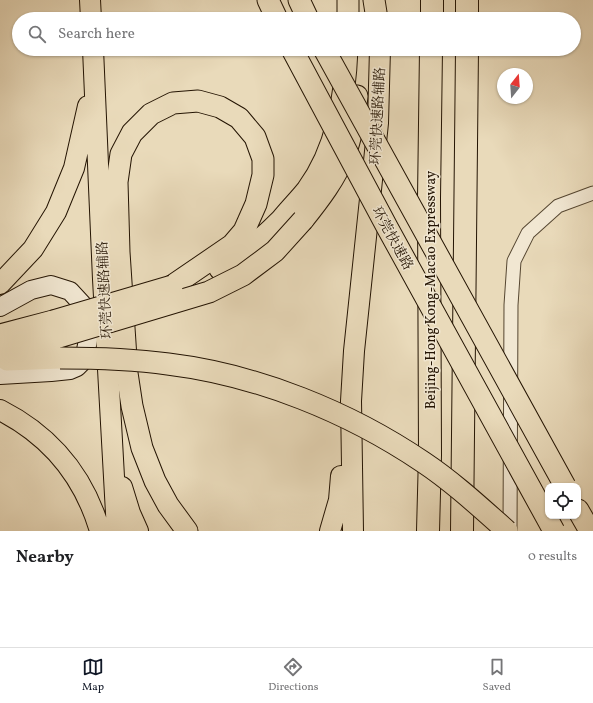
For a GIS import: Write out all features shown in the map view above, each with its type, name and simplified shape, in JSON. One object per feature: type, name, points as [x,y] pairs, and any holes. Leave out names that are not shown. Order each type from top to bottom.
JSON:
[{"type":"highway","points":[[268,0],[274,12]]},
{"type":"highway","points":[[299,0],[305,12]]},
{"type":"highway","points":[[348,0],[348,12]]},
{"type":"highway","points":[[361,0],[361,12]]},
{"type":"highway","points":[[374,0],[376,12]]},
{"type":"highway","points":[[432,0],[432,12]]},
{"type":"highway","points":[[467,0],[467,12]]},
{"type":"highway","name":"环莞快速路","points":[[296,56],[387,227],[554,531]]},
{"type":"highway","points":[[328,56],[563,483]]},
{"type":"highway","points":[[0,335],[56,329],[209,292],[243,275],[275,251],[296,216],[307,190],[327,153],[335,133],[344,92],[347,56]]},
{"type":"highway","points":[[0,353],[56,329],[172,286],[206,276],[236,260],[264,237],[318,201],[345,155],[357,102],[360,56]]},
{"type":"highway","name":"Beijing-Hong Kong-Macao Expressway","points":[[428,531],[430,455],[429,198],[431,56]]},
{"type":"highway","points":[[462,531],[467,56]]},
{"type":"highway","points":[[172,286],[232,245],[244,231],[256,204],[263,175],[263,159],[255,137],[239,118],[220,107],[198,101],[173,103],[151,114],[132,133],[122,154],[117,182],[119,252],[127,373],[132,406],[142,448],[155,482],[168,505],[187,531]]},
{"type":"highway","points":[[0,360],[115,358],[169,364],[223,374],[276,389],[327,409],[376,433],[423,462],[467,495],[509,531]]},
{"type":"highway","points":[[581,515],[590,531]]},
{"type":"main road","points":[[90,0],[91,12]]},
{"type":"main road","points":[[381,12],[382,0]]},
{"type":"main road","points":[[0,284],[33,249],[56,212],[76,161],[88,112],[93,56]]},
{"type":"main road","name":"环莞快速路辅路","points":[[93,56],[117,531]]},
{"type":"main road","name":"环莞快速路辅路","points":[[353,531],[351,401],[354,351],[378,123],[380,56]]},
{"type":"main road","points":[[0,307],[31,290],[51,285],[70,291],[82,304],[89,322],[89,335],[86,350],[81,363],[77,367],[70,370],[51,372],[0,375]]},
{"type":"main road","points":[[330,531],[339,500],[344,435],[351,401]]},
{"type":"main road","points":[[0,410],[19,420],[46,440],[70,468],[94,509],[100,531]]},
{"type":"main road","points":[[112,444],[120,480],[130,513],[138,531]]},
{"type":"street","points":[[509,531],[511,305],[514,261],[528,233],[558,206],[593,193]]}]
